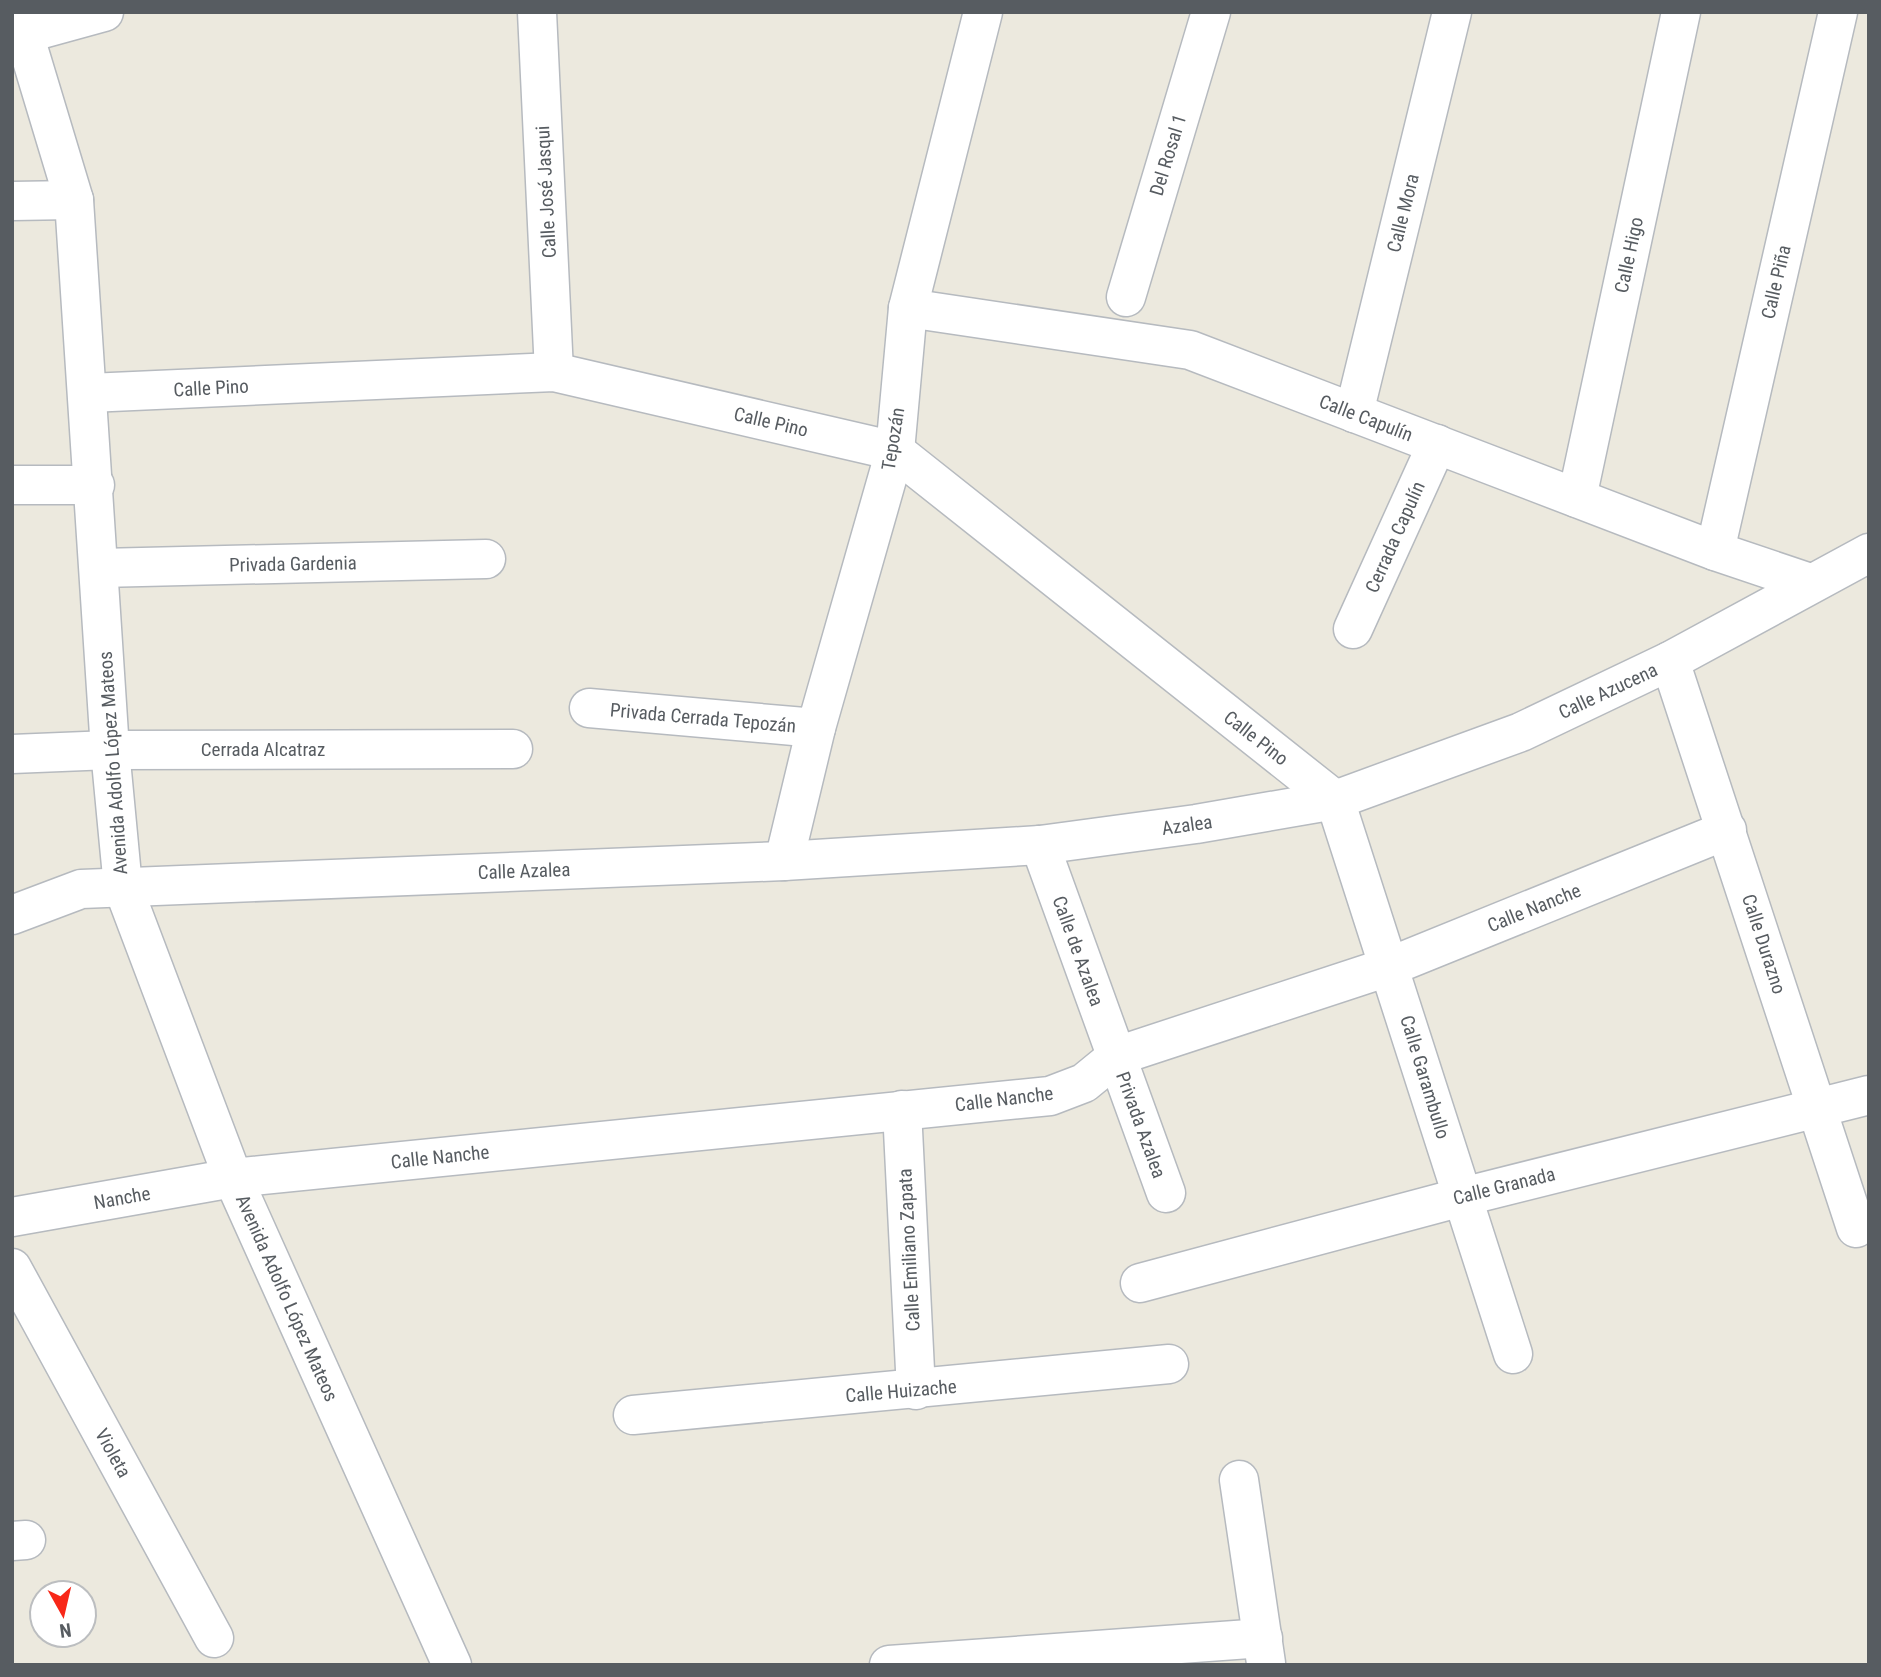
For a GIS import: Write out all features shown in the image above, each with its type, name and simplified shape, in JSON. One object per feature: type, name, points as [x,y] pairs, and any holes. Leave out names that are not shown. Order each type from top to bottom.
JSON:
[{"type":"street","points":[[18,25],[104,12]]},
{"type":"street","name":"Calle José Jasqui","points":[[537,12],[554,372]]},
{"type":"street","name":"Tepozán","points":[[784,861],[816,728],[895,451],[908,308],[983,12]]},
{"type":"street","name":"Del Rosal 1","points":[[1126,297],[1211,12]]},
{"type":"street","name":"Calle Mora","points":[[1354,413],[1452,12]]},
{"type":"street","name":"Calle Higo","points":[[1577,498],[1681,12]]},
{"type":"street","name":"Calle Piña","points":[[1715,551],[1838,12]]},
{"type":"street","name":"Avenida Adolfo López Mateos","points":[[18,25],[75,200],[110,750],[123,887],[233,1178],[453,1665]]},
{"type":"street","points":[[12,201],[75,200]]},
{"type":"street","name":"Calle Capulín","points":[[908,308],[1189,350],[1715,551],[1810,583]]},
{"type":"street","name":"Calle Pino","points":[[89,393],[554,372],[895,451],[1335,800]]},
{"type":"street","name":"Cerrada Capulín","points":[[1353,629],[1437,444]]},
{"type":"street","points":[[12,485],[95,485]]},
{"type":"street","name":"Calle Azucena","points":[[1335,800],[1521,732],[1670,661],[1868,553]]},
{"type":"street","name":"Privada Gardenia","points":[[100,568],[486,559]]},
{"type":"street","name":"Calle Durazno","points":[[1670,661],[1856,1228]]},
{"type":"street","name":"Privada Cerrada Tepozán","points":[[589,708],[816,728]]},
{"type":"street","name":"Cerrada Alcatraz","points":[[12,754],[110,750],[513,749]]},
{"type":"street","name":"Azalea","points":[[1040,845],[1196,824],[1335,800]]},
{"type":"street","name":"Calle Garambullo","points":[[1335,800],[1391,966],[1513,1354]]},
{"type":"street","name":"Calle Nanche","points":[[233,1178],[1050,1096],[1084,1083],[1117,1056],[1391,966],[1727,830]]},
{"type":"street","name":"Calle Azalea","points":[[12,915],[81,889],[784,861],[1040,845]]},
{"type":"street","name":"Calle de Azalea","points":[[1040,845],[1117,1056]]},
{"type":"street","name":"Privada Azalea","points":[[1117,1056],[1166,1194]]},
{"type":"street","name":"Calle Granada","points":[[1140,1283],[1462,1197],[1869,1095]]},
{"type":"street","name":"Calle Emiliano Zapata","points":[[902,1110],[916,1390]]},
{"type":"street","name":"Nanche","points":[[12,1217],[233,1178]]},
{"type":"street","name":"Violeta","points":[[12,1268],[214,1638]]},
{"type":"street","name":"Calle Huizache","points":[[633,1415],[1170,1364]]},
{"type":"street","points":[[888,1665],[1265,1651],[1239,1480]]}]
